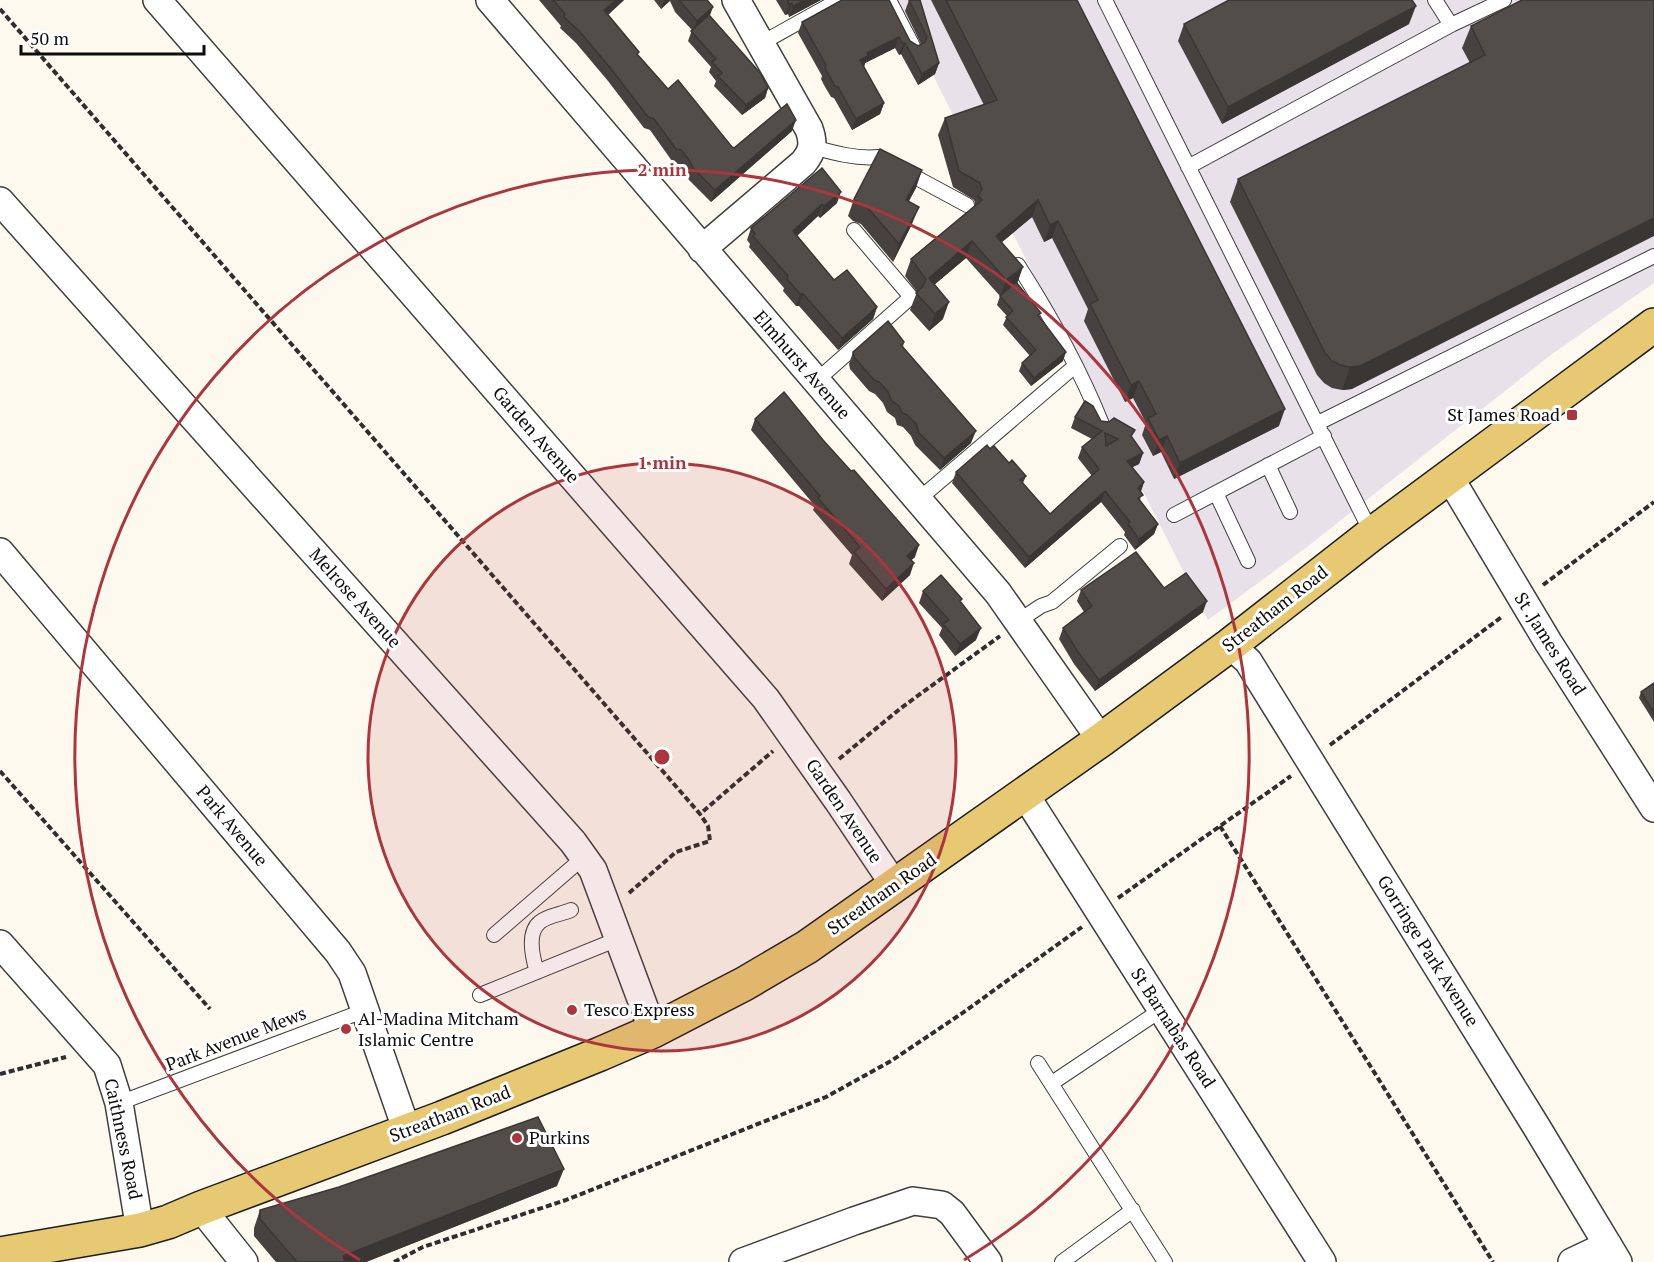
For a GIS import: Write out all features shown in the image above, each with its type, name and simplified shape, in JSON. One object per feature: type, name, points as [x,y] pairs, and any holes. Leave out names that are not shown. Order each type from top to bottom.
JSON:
[{"type":"main road","name":"Streatham Road","points":[[0,1253],[140,1230],[168,1222],[519,1088],[653,1031],[744,984],[807,946],[895,886],[1101,740],[1230,645],[1372,534],[1654,325]]},
{"type":"street","name":"Garden Avenue","points":[[157,0],[766,699],[895,886]]},
{"type":"street","name":"Elmhurst Avenue","points":[[490,0],[998,593],[1101,740]]},
{"type":"street","points":[[702,249],[803,163],[813,147],[809,129],[736,0]]},
{"type":"street","name":"Melrose Avenue","points":[[0,201],[573,842],[593,870],[653,1031]]},
{"type":"street","name":"St .James Road","points":[[1449,477],[1548,642],[1654,808]]},
{"type":"street","name":"Park Avenue","points":[[0,552],[338,952],[352,972],[407,1131]]},
{"type":"street","name":"Gorringe Park Avenue","points":[[1230,645],[1248,661],[1613,1254]]},
{"type":"street","name":"St Barnabas Road","points":[[1024,794],[1322,1262]]},
{"type":"street","name":"Caithness Road","points":[[0,944],[107,1065],[119,1103],[140,1230]]},
{"type":"street","points":[[743,1262],[913,1201],[942,1205],[952,1213],[988,1262]]},
{"type":"street","points":[[201,1208],[244,1262]]},
{"type":"street","points":[[1572,1262],[1613,1254]]},
{"type":"lane","points":[[760,44],[839,0]]},
{"type":"lane","points":[[889,0],[914,48]]},
{"type":"lane","points":[[1105,0],[1372,534]]},
{"type":"lane","points":[[1435,0],[1451,26]]},
{"type":"lane","points":[[1188,167],[1504,0]]},
{"type":"lane","points":[[813,147],[833,153],[866,158],[878,157],[967,205]]},
{"type":"lane","points":[[816,381],[911,297],[854,230]]},
{"type":"lane","points":[[1318,423],[1654,256]]},
{"type":"lane","points":[[1018,265],[1075,366],[1102,424]]},
{"type":"lane","points":[[918,500],[1075,366]]},
{"type":"lane","points":[[1174,515],[1324,436]]},
{"type":"lane","points":[[1268,465],[1290,512]]},
{"type":"lane","points":[[1216,493],[1248,561]]},
{"type":"lane","points":[[1017,622],[1041,606],[1052,602],[1120,546]]},
{"type":"lane","points":[[494,935],[584,857]]},
{"type":"lane","points":[[537,972],[531,945],[535,928],[539,922],[571,910]]},
{"type":"lane","points":[[480,995],[618,939]]},
{"type":"lane","name":"Park Avenue Mews","points":[[119,1103],[366,1010]]},
{"type":"lane","points":[[1052,1083],[1161,1010]]},
{"type":"lane","points":[[1038,1063],[1165,1262]]},
{"type":"lane","points":[[1062,1262],[1133,1210]]},
{"type":"path","points":[[0,9],[700,814],[708,826],[710,841],[676,852],[634,890],[619,899],[606,903]]},
{"type":"path","points":[[1543,585],[1654,502]]},
{"type":"path","points":[[1324,749],[1503,616]]},
{"type":"path","points":[[820,775],[901,708],[1017,622]]},
{"type":"path","points":[[700,814],[792,735]]},
{"type":"path","points":[[0,771],[210,1009]]},
{"type":"path","points":[[394,1262],[423,1247],[566,1200],[826,1097],[891,1061],[962,1014],[1084,926],[1099,912],[1295,772]]},
{"type":"path","points":[[1220,826],[1493,1262]]},
{"type":"path","points":[[0,1074],[94,1050]]},
{"type":"shaded area","points":[[895,0],[1654,0],[1654,283],[1552,354],[1307,547],[1208,620]]},
{"type":"building","points":[[553,0],[616,0],[604,10],[639,52],[637,54],[668,89],[678,80],[734,148],[787,104],[796,120],[715,190],[693,168],[681,150],[676,149],[654,119],[648,117],[612,70],[564,17],[565,14]]},
{"type":"building","points":[[679,0],[707,0],[713,7],[697,21]]},
{"type":"building","points":[[787,0],[805,0],[793,6]]},
{"type":"building","points":[[842,0],[889,0],[910,41],[918,46],[925,42],[927,37],[909,0],[920,0],[939,63],[922,74],[905,43],[903,44],[899,37],[867,53],[868,56],[860,60],[884,103],[856,119],[828,74],[826,65],[802,22]]},
{"type":"building","points":[[946,0],[1077,0],[1285,409],[1180,463],[1167,436],[1159,440],[1148,418],[1156,414],[1139,381],[1131,385],[1090,304],[1098,300],[1058,221],[1050,225],[1038,200],[996,236],[1023,267],[1006,280],[972,241],[929,278],[949,302],[935,314],[916,293],[926,279],[911,259],[982,200],[978,196],[982,189],[980,183],[959,171],[945,118],[997,100]]},
{"type":"building","points":[[1229,0],[1412,0],[1416,6],[1228,107],[1184,24]]},
{"type":"building","points":[[1522,0],[1654,0],[1654,218],[1360,366],[1350,367],[1332,361],[1325,353],[1238,179],[1485,55],[1471,26]]},
{"type":"building","points":[[709,15],[761,74],[768,88],[746,105],[718,76],[722,73],[712,62],[716,59],[691,31]]},
{"type":"building","points":[[880,149],[922,170],[906,200],[919,207],[899,244],[867,207],[854,199]]},
{"type":"building","points":[[822,168],[841,192],[824,206],[822,204],[793,231],[834,280],[847,270],[877,307],[842,338],[787,279],[788,276],[753,236],[755,234],[751,228]]},
{"type":"building","points":[[1016,282],[1041,313],[1038,315],[1066,352],[1034,378],[1022,363],[1036,350],[1006,317],[1013,311],[1000,296]]},
{"type":"building","points":[[888,321],[904,342],[901,345],[976,431],[944,458],[919,433],[916,424],[902,413],[899,406],[891,400],[888,392],[854,357],[853,352]]},
{"type":"building","points":[[784,392],[823,440],[851,471],[854,470],[919,545],[907,556],[914,563],[886,589],[854,552],[860,547],[755,419]]},
{"type":"building","points":[[1085,401],[1093,406],[1101,421],[1109,422],[1114,418],[1135,430],[1131,436],[1143,453],[1127,461],[1144,482],[1138,488],[1143,495],[1138,498],[1158,524],[1139,539],[1128,524],[1130,522],[1105,491],[1029,557],[956,472],[987,445],[990,449],[994,446],[1009,463],[1012,460],[1026,476],[1020,480],[1050,514],[1099,469],[1082,447],[1102,431],[1075,417]],"holes":[[[1105,433],[1118,439],[1106,446]]]},
{"type":"building","points":[[1136,552],[1164,588],[1186,573],[1207,601],[1099,680],[1063,628],[1092,606],[1081,590]]},
{"type":"building","points":[[941,575],[962,599],[960,601],[981,628],[960,644],[943,624],[949,620],[923,591]]},
{"type":"building","points":[[1654,683],[1654,713],[1641,692]]},
{"type":"building","points":[[538,1117],[564,1169],[343,1256],[345,1262],[297,1262],[260,1219],[260,1210],[339,1187]]},
{"type":"place","name":"St James Road","points":[[1572,415]]},
{"type":"place","name":"Tesco Express","points":[[572,1010]]},
{"type":"place","name":"Al-Madina Mitcham Islamic Centre","points":[[346,1029]]},
{"type":"place","name":"Purkins","points":[[517,1138]]}]
